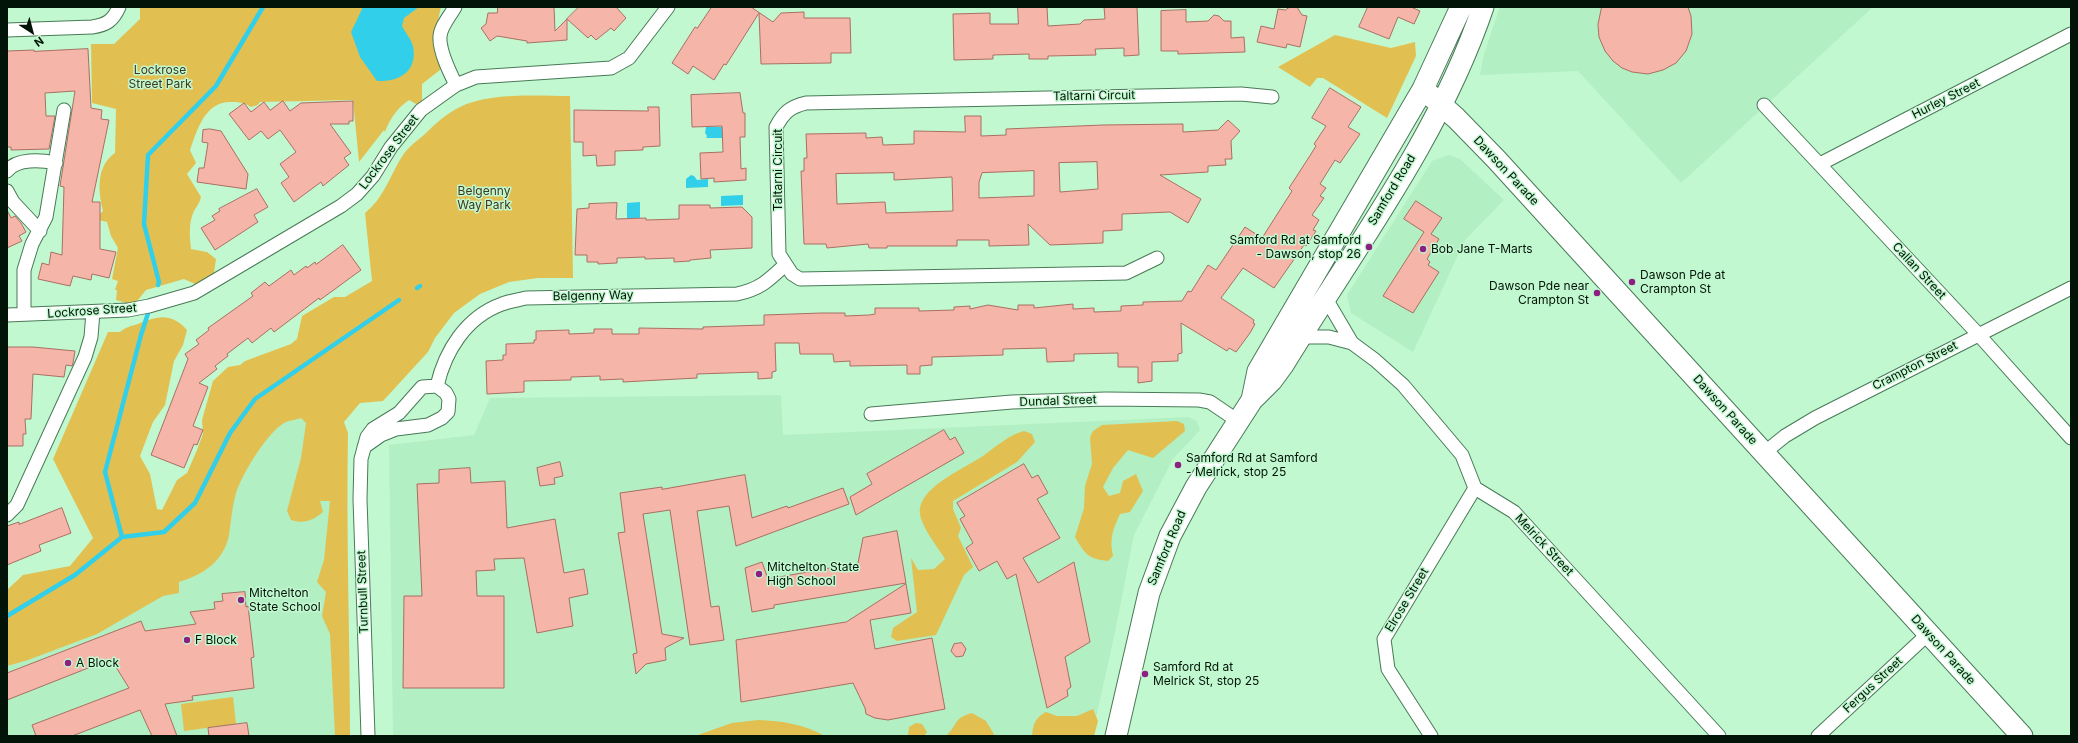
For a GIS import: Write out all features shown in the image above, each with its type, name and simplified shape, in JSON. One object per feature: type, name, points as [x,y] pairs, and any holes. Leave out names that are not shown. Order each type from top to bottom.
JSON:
[{"type":"main road","name":"Samford Road","points":[[1252,400],[1258,371],[1423,89],[1461,7]]},
{"type":"main road","name":"Samford Road","points":[[1116,736],[1149,593],[1159,562],[1181,512],[1252,400],[1272,380],[1406,169],[1442,105],[1466,51],[1483,7]]},
{"type":"main road","name":"Dawson Parade","points":[[1423,89],[1442,105],[1496,159],[2022,736]]},
{"type":"street","points":[[7,30],[92,27],[105,25],[114,18],[119,7]]},
{"type":"street","points":[[455,7],[445,23],[440,38],[445,60],[456,85]]},
{"type":"street","name":"Lockrose Street","points":[[7,315],[128,310],[149,306],[194,293],[341,206],[358,194],[373,176],[391,147],[421,110],[456,85],[476,77],[611,68],[629,58],[668,7]]},
{"type":"street","name":"Hurley Street","points":[[1820,164],[2071,34]]},
{"type":"street","name":"Taltarni Circuit","points":[[1156,258],[1126,273],[800,279],[792,274],[779,254],[776,127],[781,118],[792,106],[806,103],[1242,94],[1272,97]]},
{"type":"street","name":"Callan Street","points":[[1764,105],[1978,334],[2071,438]]},
{"type":"street","points":[[24,314],[24,270],[32,244],[46,217],[64,110]]},
{"type":"street","points":[[7,171],[19,162],[45,161],[56,163]]},
{"type":"street","points":[[7,191],[13,202],[40,231]]},
{"type":"street","name":"Belgenny Way","points":[[437,386],[440,372],[450,349],[466,328],[480,316],[501,304],[533,298],[737,294],[753,291],[763,285],[785,265]]},
{"type":"street","name":"Crampton Street","points":[[1764,453],[1785,436],[1815,418],[2071,288]]},
{"type":"street","points":[[1325,297],[1352,344]]},
{"type":"street","points":[[7,516],[17,505],[80,369],[91,337],[93,312]]},
{"type":"street","points":[[1300,336],[1328,337],[1352,344],[1375,360],[1395,377],[1462,455],[1474,488]]},
{"type":"street","points":[[364,447],[381,435],[396,429],[428,424],[442,418],[448,412],[450,399],[446,393],[437,386]]},
{"type":"street","name":"Turnbull Street","points":[[368,736],[360,499],[361,459],[367,437],[373,429],[399,413],[422,387],[437,386]]},
{"type":"street","name":"Dundal Street","points":[[871,414],[1012,402],[1106,399],[1199,400],[1210,402],[1238,421]]},
{"type":"street","name":"Elrose Street","points":[[1431,736],[1388,669],[1384,639],[1474,488]]},
{"type":"street","name":"Melrick Street","points":[[1474,488],[1514,512],[1719,736]]},
{"type":"street","name":"Fergus Street","points":[[1818,736],[1928,634]]},
{"type":"shaded area","points":[[1500,7],[1873,7],[1681,183],[1578,71],[1480,75],[1484,54]]},
{"type":"shaded area","points":[[1449,155],[1460,159],[1504,200],[1465,240],[1413,352],[1351,313],[1347,295],[1432,161]]},
{"type":"shaded area","name":"Mitchelton State High School","points":[[781,395],[783,435],[1189,417],[1197,421],[1200,430],[1173,459],[1134,535],[1115,632],[1092,736],[393,736],[389,445],[474,435],[490,398]]},
{"type":"shaded area","name":"Mitchelton State School","points":[[332,410],[343,736],[7,736],[7,652],[105,627],[269,412]]},
{"type":"green space","name":"Lockrose Street Park","points":[[140,7],[441,7],[435,33],[449,45],[440,55],[440,70],[422,84],[422,100],[418,105],[409,100],[401,106],[391,118],[385,132],[384,130],[359,162],[353,100],[260,102],[258,105],[251,107],[245,104],[230,102],[221,103],[214,107],[203,118],[199,126],[190,150],[196,163],[187,174],[201,197],[191,221],[191,249],[207,252],[216,259],[214,273],[208,281],[195,284],[184,279],[146,290],[134,305],[116,300],[117,290],[115,290],[118,281],[112,279],[118,248],[111,236],[107,222],[95,219],[103,211],[100,195],[100,179],[104,165],[115,153],[116,109],[92,103],[91,44],[114,44],[140,19]]},
{"type":"green space","points":[[1335,35],[1391,48],[1415,42],[1416,56],[1387,118],[1323,78],[1317,78],[1310,87],[1278,67]]},
{"type":"green space","name":"Belgenny Way Park","points":[[570,96],[573,278],[538,278],[509,282],[480,294],[454,313],[435,338],[428,352],[383,401],[360,403],[344,422],[348,433],[347,509],[350,736],[335,736],[330,634],[322,616],[326,592],[317,582],[324,560],[330,501],[320,501],[323,512],[315,518],[304,522],[291,520],[287,511],[301,458],[306,423],[301,418],[286,422],[277,428],[270,435],[249,465],[236,493],[229,535],[222,552],[211,566],[204,571],[179,582],[179,593],[163,596],[97,634],[28,660],[7,666],[7,590],[23,575],[70,566],[93,538],[53,459],[108,332],[120,332],[126,328],[145,321],[164,317],[175,320],[187,330],[183,345],[174,361],[165,405],[153,422],[140,456],[150,474],[157,509],[162,510],[177,480],[187,473],[197,450],[203,434],[202,420],[213,381],[228,367],[240,365],[245,361],[291,344],[297,339],[302,316],[334,297],[345,297],[372,281],[365,213],[372,207],[382,193],[398,163],[408,149],[445,116],[470,103],[498,97]]},
{"type":"green space","points":[[1177,421],[1184,424],[1185,431],[1153,458],[1128,450],[1113,468],[1103,487],[1109,496],[1120,493],[1123,481],[1136,474],[1143,491],[1130,512],[1120,514],[1115,524],[1111,544],[1113,556],[1108,561],[1091,557],[1085,552],[1075,537],[1084,508],[1085,486],[1092,464],[1090,437],[1093,431],[1102,425]]},
{"type":"green space","points":[[1024,431],[1032,434],[1035,442],[1017,462],[953,501],[953,509],[961,528],[958,536],[973,567],[964,575],[936,635],[897,641],[891,637],[893,628],[917,612],[911,558],[918,570],[934,569],[945,559],[922,520],[920,508],[923,500],[929,492],[946,478],[983,456],[1007,438]]},
{"type":"green space","points":[[233,697],[236,724],[184,731],[181,704]]},
{"type":"green space","points":[[1093,709],[1098,721],[1094,736],[1032,736],[1035,722],[1046,712],[1057,716],[1077,716]]},
{"type":"green space","points":[[972,713],[986,721],[995,736],[946,736],[962,717]]},
{"type":"green space","points":[[758,720],[793,724],[825,736],[695,736],[732,723]]},
{"type":"green space","points":[[916,723],[922,724],[927,732],[924,736],[908,736],[909,727]]},
{"type":"water","points":[[363,7],[419,7],[404,18],[402,26],[412,43],[414,55],[410,68],[400,77],[385,81],[377,81],[360,57],[351,32]]},
{"type":"water","points":[[706,127],[726,127],[726,138],[706,138]]},
{"type":"water","points":[[691,175],[697,180],[708,179],[708,187],[686,188],[686,179]]},
{"type":"water","points":[[743,195],[743,205],[721,206],[721,196]]},
{"type":"water","points":[[640,202],[640,218],[627,218],[627,203]]},
{"type":"building","points":[[498,7],[554,7],[555,31],[567,19],[567,40],[527,43],[527,41],[497,36],[490,41],[481,28],[486,24],[488,13],[497,13]]},
{"type":"building","points":[[579,7],[616,7],[626,18],[614,31],[611,28],[596,40],[591,35],[588,38],[567,19]]},
{"type":"building","points":[[712,7],[751,7],[773,22],[781,13],[804,12],[804,18],[850,18],[851,53],[831,53],[831,63],[761,64],[759,13],[726,65],[724,64],[714,80],[693,66],[688,74],[672,63],[695,27],[697,28]]},
{"type":"building","points":[[1018,7],[1047,7],[1048,26],[1080,24],[1084,20],[1105,19],[1104,7],[1137,7],[1139,55],[1124,56],[1124,48],[1095,49],[1096,55],[1048,56],[1048,59],[1029,59],[1029,54],[993,55],[993,59],[954,60],[953,14],[990,13],[990,24],[1018,24]]},
{"type":"building","points":[[1290,7],[1297,7],[1302,15],[1307,16],[1300,47],[1287,44],[1286,48],[1257,42],[1261,26],[1274,29],[1278,9],[1285,10]]},
{"type":"building","points":[[1368,7],[1411,7],[1420,11],[1414,24],[1398,17],[1389,39],[1359,27]]},
{"type":"building","points":[[1602,7],[1688,7],[1691,16],[1692,34],[1686,51],[1676,63],[1663,70],[1648,74],[1632,72],[1622,68],[1613,61],[1605,51],[1599,37],[1598,25]]},
{"type":"building","points":[[1186,10],[1186,22],[1208,21],[1214,15],[1219,16],[1224,21],[1231,21],[1231,38],[1244,37],[1245,52],[1178,54],[1178,51],[1161,51],[1161,11]]},
{"type":"building","points":[[88,49],[91,108],[102,110],[101,119],[109,120],[92,202],[100,202],[100,249],[116,252],[109,278],[92,274],[91,280],[73,276],[70,286],[38,279],[42,263],[49,265],[51,252],[62,255],[64,187],[60,186],[75,91],[45,93],[46,116],[55,116],[49,149],[11,150],[11,147],[7,147],[7,51]]},
{"type":"building","points":[[1330,88],[1361,107],[1348,127],[1360,134],[1340,163],[1335,160],[1320,184],[1326,188],[1320,196],[1324,198],[1312,215],[1319,220],[1313,230],[1316,231],[1306,246],[1304,245],[1274,288],[1243,268],[1221,298],[1254,320],[1253,323],[1255,324],[1250,333],[1236,352],[1229,348],[1227,351],[1181,323],[1182,353],[1178,354],[1178,361],[1152,362],[1152,381],[1138,383],[1138,367],[1118,367],[1118,353],[1074,354],[1074,361],[1047,362],[1046,348],[1003,349],[1003,355],[932,357],[932,365],[920,366],[920,374],[907,374],[907,365],[850,366],[850,361],[834,362],[833,354],[800,354],[799,343],[775,343],[776,371],[772,372],[772,378],[758,379],[758,372],[697,374],[697,378],[623,382],[623,379],[600,380],[600,376],[571,377],[571,380],[524,381],[524,392],[487,394],[486,361],[503,360],[503,355],[506,355],[506,344],[534,343],[534,340],[536,340],[536,331],[569,330],[569,334],[594,333],[594,329],[612,329],[612,334],[639,334],[639,328],[703,329],[703,327],[764,325],[764,315],[845,313],[845,316],[869,315],[875,314],[875,308],[919,308],[919,311],[954,310],[954,307],[970,306],[970,309],[988,305],[1018,310],[1018,305],[1034,305],[1034,308],[1073,304],[1073,309],[1094,308],[1094,312],[1121,311],[1121,306],[1143,305],[1143,302],[1182,301],[1188,291],[1191,292],[1208,265],[1216,270],[1245,227],[1262,238],[1292,191],[1289,188],[1316,146],[1314,144],[1326,126],[1312,118]]},
{"type":"building","points":[[740,93],[743,113],[745,113],[745,137],[740,137],[741,169],[746,168],[746,180],[714,182],[714,178],[701,179],[700,153],[723,152],[722,126],[692,127],[691,95]]},
{"type":"building","points":[[283,101],[290,111],[301,103],[353,101],[353,121],[349,121],[349,124],[330,124],[351,153],[344,158],[349,165],[323,186],[321,182],[294,202],[281,183],[289,177],[280,164],[296,152],[280,130],[268,139],[261,131],[249,140],[229,114],[244,103],[251,112],[264,102],[270,110]]},
{"type":"building","points":[[648,107],[659,107],[660,146],[643,147],[643,150],[615,151],[615,165],[597,166],[596,155],[583,156],[583,142],[574,142],[574,110],[648,111]]},
{"type":"building","points":[[965,116],[981,116],[981,136],[1006,135],[1006,129],[1103,125],[1183,124],[1183,132],[1218,130],[1228,120],[1240,131],[1231,141],[1232,159],[1225,159],[1226,165],[1208,166],[1208,172],[1160,175],[1201,199],[1188,223],[1170,212],[1122,214],[1122,230],[1103,231],[1103,243],[1050,245],[1028,224],[1029,245],[989,246],[989,240],[957,240],[957,246],[887,246],[887,248],[869,248],[868,244],[827,248],[826,244],[804,244],[801,171],[804,171],[804,158],[807,158],[806,134],[866,133],[866,138],[882,137],[883,145],[914,144],[914,131],[965,132]],"holes":[[[1097,162],[1098,189],[1060,192],[1059,163]],[[1034,171],[1034,196],[979,198],[979,182],[982,173]],[[894,173],[894,180],[952,177],[953,211],[886,213],[885,202],[837,204],[836,174]]]},
{"type":"building","points":[[210,129],[221,131],[248,174],[246,189],[197,182],[199,168],[204,168],[208,143],[202,142],[203,130]]},
{"type":"building","points":[[257,189],[268,207],[254,215],[258,222],[215,250],[201,228],[215,220],[212,216],[220,211],[219,209]]},
{"type":"building","points":[[1416,201],[1442,218],[1431,234],[1439,239],[1427,259],[1430,262],[1428,265],[1439,272],[1413,313],[1383,296],[1424,232],[1404,219]]},
{"type":"building","points":[[617,203],[616,219],[646,218],[646,220],[679,219],[679,205],[710,205],[710,208],[742,207],[752,217],[752,248],[710,250],[711,258],[674,262],[674,258],[645,259],[645,257],[617,258],[617,263],[598,264],[598,262],[587,262],[587,255],[575,255],[577,209],[589,208],[589,204]]},
{"type":"building","points":[[7,210],[11,218],[15,216],[26,232],[19,236],[22,241],[7,248]]},
{"type":"building","points":[[343,245],[361,270],[320,300],[319,298],[274,332],[271,328],[252,343],[248,338],[227,354],[228,356],[215,366],[217,369],[199,383],[208,387],[193,426],[203,430],[197,445],[194,444],[184,468],[151,455],[188,359],[185,354],[199,344],[196,340],[209,330],[208,328],[253,296],[251,293],[265,282],[269,286],[291,270],[294,275],[306,266],[307,268],[315,262],[316,264]]},
{"type":"building","points":[[7,347],[33,347],[75,351],[72,366],[66,365],[64,377],[33,374],[31,419],[25,419],[26,434],[23,434],[23,446],[7,446]]},
{"type":"building","points":[[944,430],[950,440],[955,437],[964,453],[856,515],[850,497],[872,484],[867,474]]},
{"type":"building","points":[[560,462],[563,476],[554,478],[555,484],[540,486],[537,468]]},
{"type":"building","points":[[1024,464],[1032,478],[1038,475],[1048,493],[1037,499],[1060,538],[1023,558],[1038,583],[1074,562],[1090,642],[1065,657],[1071,687],[1067,690],[1068,696],[1047,708],[1016,574],[1007,579],[997,561],[979,571],[966,548],[973,543],[960,519],[965,516],[957,503]]},
{"type":"building","points":[[470,468],[471,483],[505,481],[507,528],[555,519],[564,573],[584,569],[588,594],[569,598],[573,626],[537,633],[524,558],[494,559],[495,570],[476,571],[477,596],[504,596],[504,688],[403,688],[404,596],[422,596],[417,484],[439,483],[439,470]]},
{"type":"building","points":[[745,475],[752,518],[787,506],[788,508],[843,488],[849,504],[736,546],[729,506],[697,511],[711,607],[719,606],[724,640],[690,645],[670,510],[643,514],[662,634],[684,638],[665,648],[666,660],[646,664],[636,674],[633,654],[637,653],[618,533],[625,532],[620,493],[662,487],[662,489]]},
{"type":"building","points":[[62,508],[71,533],[39,545],[41,551],[7,565],[7,526],[19,522],[19,524]]},
{"type":"building","points":[[897,531],[906,583],[774,605],[774,608],[752,612],[745,568],[762,562],[768,579],[858,563],[863,538]]},
{"type":"building","points":[[906,584],[911,613],[870,620],[875,649],[932,638],[945,709],[888,720],[875,718],[866,714],[865,708],[853,683],[741,702],[736,640],[846,622]]},
{"type":"building","points":[[245,592],[254,657],[251,658],[254,688],[192,696],[193,700],[165,704],[177,736],[152,736],[140,710],[72,736],[36,736],[32,725],[129,688],[111,659],[7,700],[7,673],[141,621],[145,631],[196,624],[190,612],[215,609],[214,602],[223,601],[222,594]]},
{"type":"building","points":[[962,643],[966,649],[963,656],[956,657],[951,651],[954,644]]},
{"type":"building","points":[[247,723],[249,736],[209,736],[208,728]]},
{"type":"waterway","points":[[158,285],[159,282],[144,224],[148,155],[216,86],[263,7]]},
{"type":"waterway","points":[[122,537],[164,532],[195,503],[230,433],[255,399],[399,300]]},
{"type":"waterway","points":[[7,616],[75,575],[122,537],[105,472],[141,335],[150,307]]},
{"type":"place","name":"Samford Rd at Samford - Dawson, stop 26","points":[[1369,247]]},
{"type":"place","name":"Bob Jane T-Marts","points":[[1423,249]]},
{"type":"place","name":"Dawson Pde at Crampton St","points":[[1632,282]]},
{"type":"place","name":"Dawson Pde near Crampton St","points":[[1597,293]]},
{"type":"place","name":"Samford Rd at Samford - Melrick, stop 25","points":[[1178,465]]},
{"type":"place","name":"Mitchelton State High School","points":[[759,574]]},
{"type":"place","name":"Mitchelton State School","points":[[241,600]]},
{"type":"place","name":"F Block","points":[[187,640]]},
{"type":"place","name":"A Block","points":[[68,663]]},
{"type":"place","name":"Samford Rd at Melrick St, stop 25","points":[[1145,674]]}]
